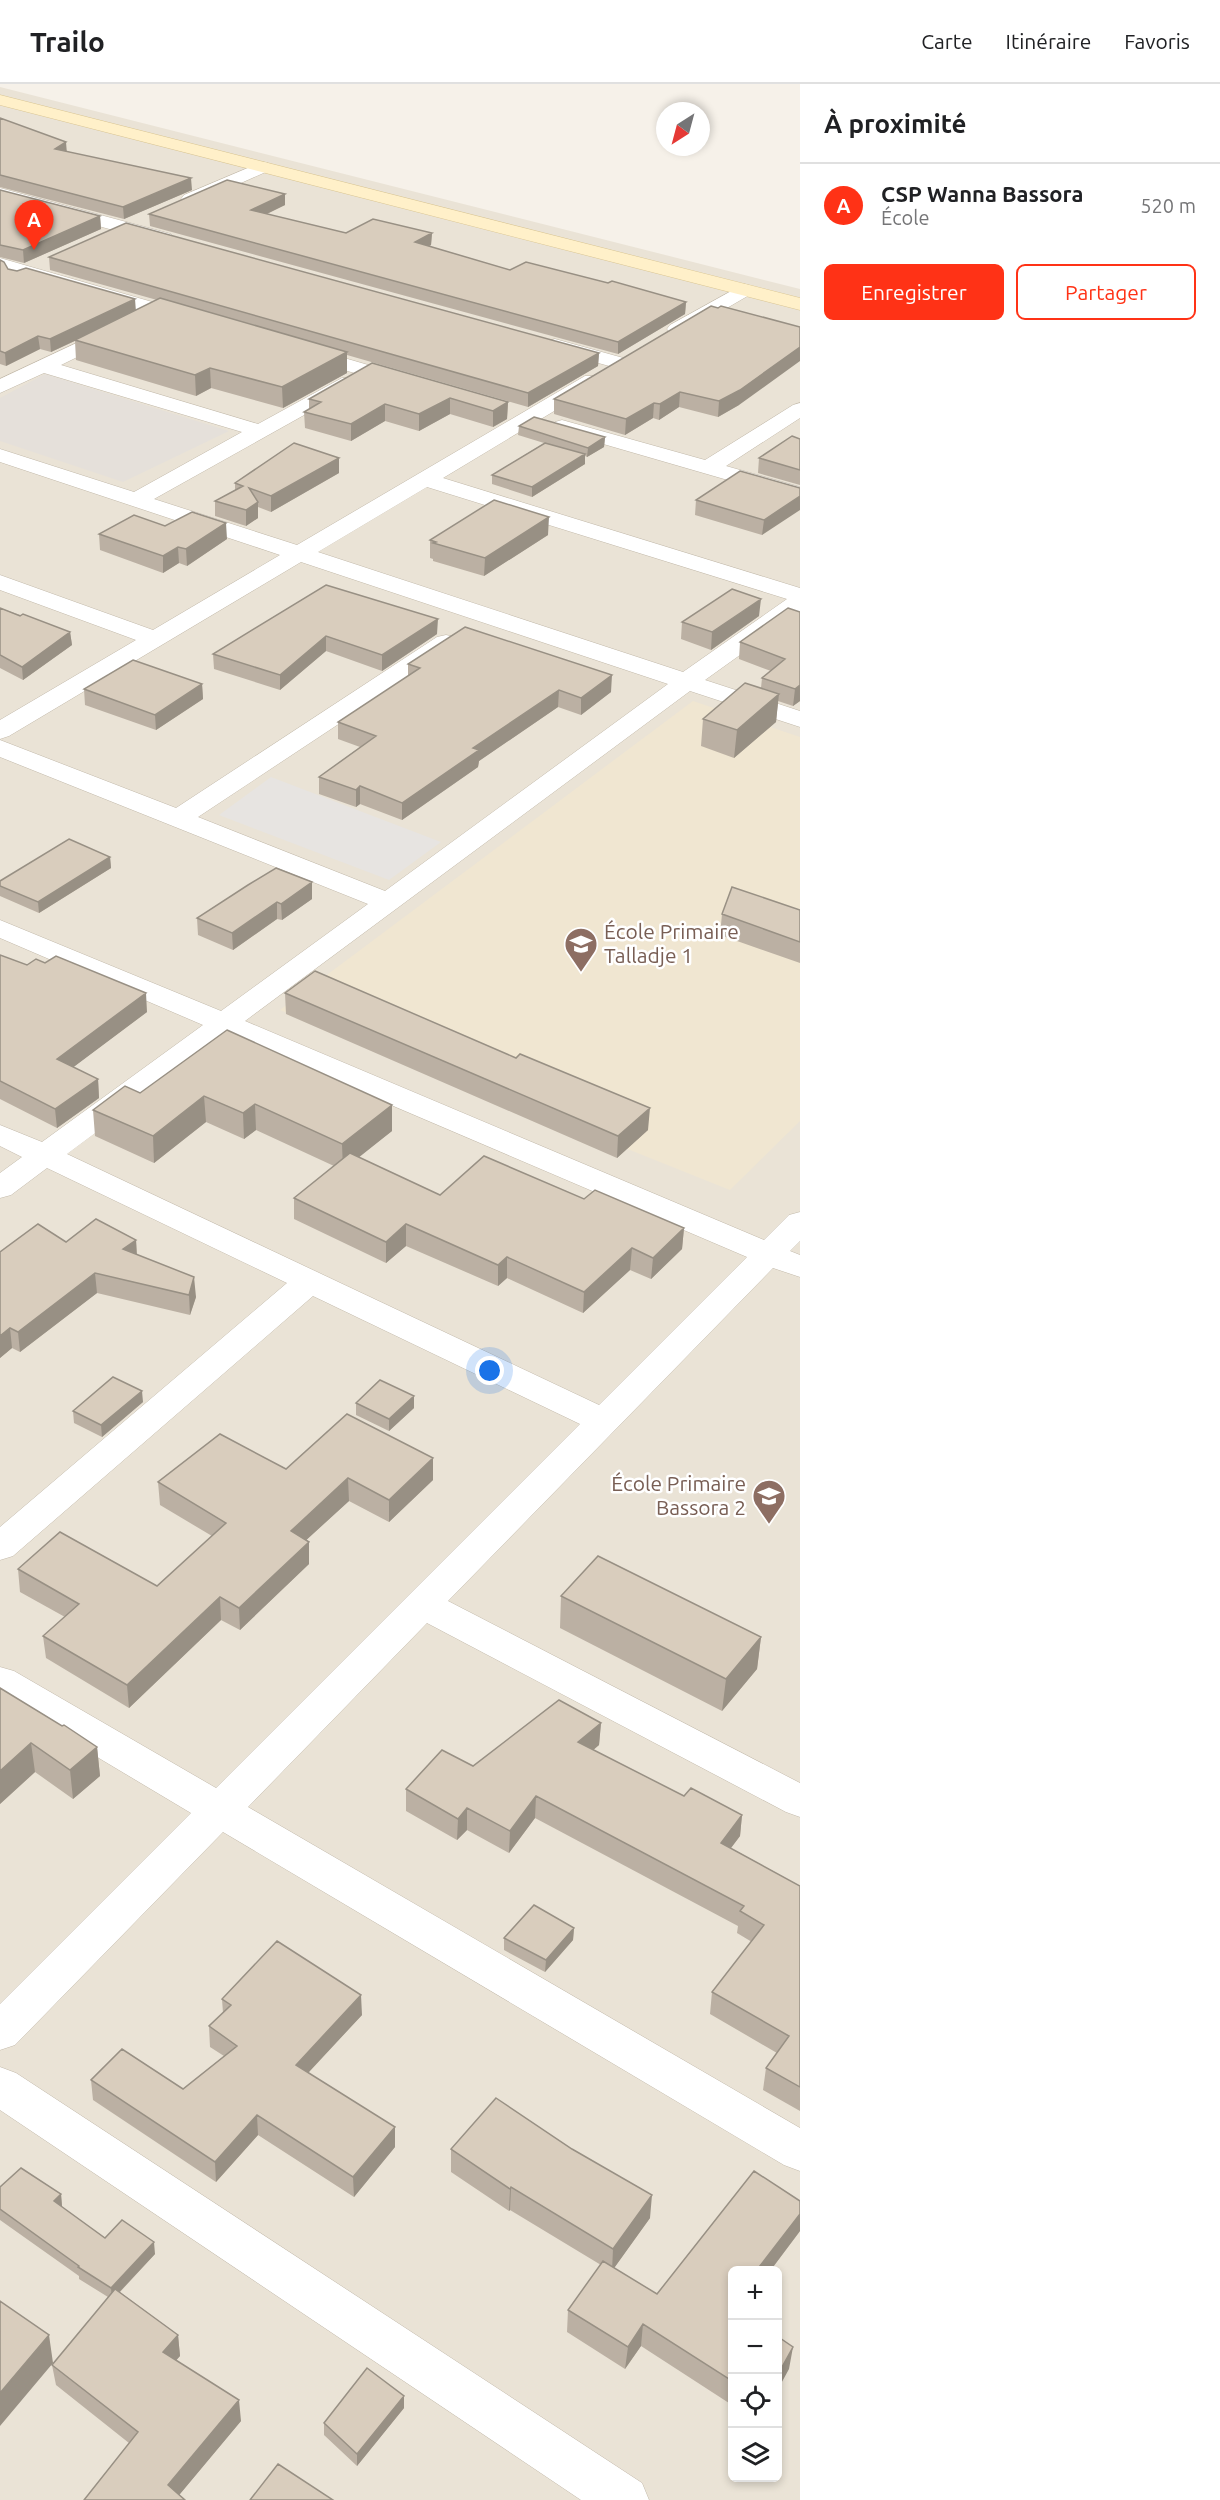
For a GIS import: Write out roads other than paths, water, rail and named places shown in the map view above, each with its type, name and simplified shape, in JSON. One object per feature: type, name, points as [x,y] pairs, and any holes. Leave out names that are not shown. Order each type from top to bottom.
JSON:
[{"type":"street","points":[[0,100],[800,304]]},
{"type":"street","points":[[178,204],[262,167]]},
{"type":"street","points":[[0,193],[184,243]]},
{"type":"street","points":[[96,240],[147,218]]},
{"type":"street","points":[[0,282],[55,258]]},
{"type":"street","points":[[0,264],[203,323]]},
{"type":"street","points":[[0,731],[744,290]]},
{"type":"street","points":[[0,387],[159,310]]},
{"type":"street","points":[[540,341],[639,352]]},
{"type":"street","points":[[281,345],[426,387]]},
{"type":"street","points":[[42,366],[260,431]]},
{"type":"street","points":[[135,500],[369,371]]},
{"type":"street","points":[[708,468],[800,409]]},
{"type":"street","points":[[507,410],[800,494]]},
{"type":"street","points":[[0,455],[800,719]]},
{"type":"street","points":[[425,479],[800,596]]},
{"type":"street","points":[[0,582],[155,639]]},
{"type":"street","points":[[0,1188],[686,682],[800,601]]},
{"type":"street","points":[[179,818],[486,616]]},
{"type":"street","points":[[0,748],[388,902]]},
{"type":"street","points":[[0,928],[784,1260]]},
{"type":"street","points":[[0,1134],[603,1421]]},
{"type":"street","points":[[0,2032],[603,1421],[784,1260],[800,1222]]},
{"type":"street","points":[[0,1547],[309,1281]]},
{"type":"street","points":[[422,1604],[800,1801]]},
{"type":"street","points":[[0,1681],[800,2151]]},
{"type":"street","points":[[0,2086],[624,2500]]},
{"type":"place","name":"CSP Wanna Bassora","points":[[34,250]]},
{"type":"place","name":"École Primaire Talladje 1","points":[[581,973]]},
{"type":"place","name":"École Primaire Bassora 2","points":[[769,1525]]}]
